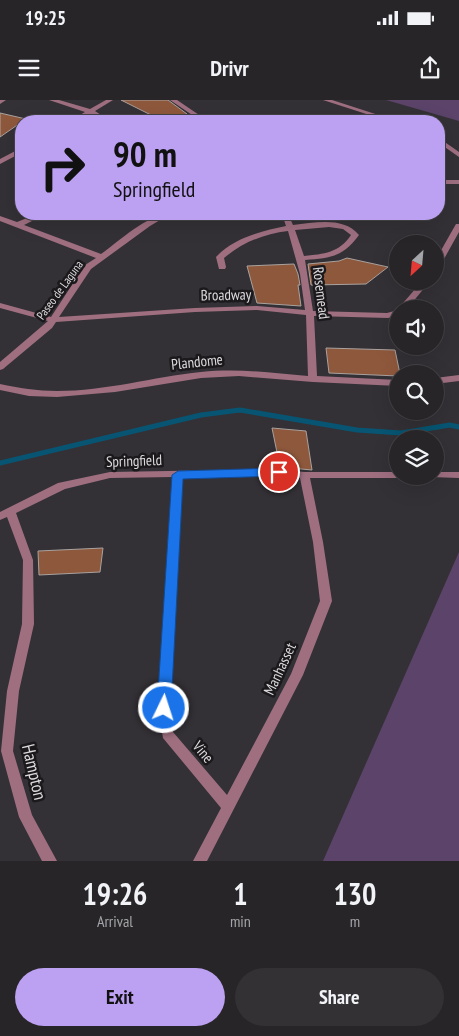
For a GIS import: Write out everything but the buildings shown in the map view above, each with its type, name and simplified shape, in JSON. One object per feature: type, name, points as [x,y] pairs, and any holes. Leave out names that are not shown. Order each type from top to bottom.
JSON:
[{"type":"street","points":[[52,100],[90,111],[97,115]]},
{"type":"street","points":[[83,115],[110,100]]},
{"type":"street","points":[[173,100],[196,115]]},
{"type":"street","points":[[326,100],[375,115]]},
{"type":"street","points":[[445,144],[459,155]]},
{"type":"street","points":[[0,162],[15,153]]},
{"type":"street","points":[[445,182],[459,182]]},
{"type":"street","points":[[0,218],[101,257]]},
{"type":"street","points":[[17,225],[28,220]]},
{"type":"street","name":"Paseo de Laguna","points":[[0,367],[49,326],[88,267],[155,220]]},
{"type":"street","name":"Rosemead","points":[[289,220],[302,258],[311,313],[313,379]]},
{"type":"street","points":[[222,267],[220,257],[227,250],[250,238],[282,228],[336,224],[349,228],[355,235],[350,244],[337,255],[302,258]]},
{"type":"street","points":[[444,252],[459,226]]},
{"type":"street","points":[[410,300],[418,290]]},
{"type":"street","name":"Broadway","points":[[0,305],[54,320],[204,309],[257,308],[311,313],[389,316]]},
{"type":"street","name":"Plandome","points":[[0,387],[16,392],[64,395],[107,390],[172,378],[230,373],[389,383]]},
{"type":"street","points":[[444,380],[459,378]]},
{"type":"street","name":"Springfield","points":[[5,513],[62,486],[110,475],[279,472],[304,476],[389,475]]},
{"type":"street","name":"Vine","points":[[178,475],[164,708],[167,734],[228,806]]},
{"type":"street","points":[[444,475],[459,475]]},
{"type":"street","name":"Manhasset","points":[[200,861],[297,675],[326,601],[318,542],[304,476]]},
{"type":"street","name":"Hampton","points":[[5,513],[28,560],[28,624],[4,751],[26,816],[50,861]]},
{"type":"shaded area","points":[[386,100],[459,100],[459,121],[445,117],[445,115],[438,115]]},
{"type":"shaded area","points":[[459,552],[459,861],[323,861]]},
{"type":"waterway","points":[[0,463],[201,415],[240,410],[357,430],[401,433],[450,425],[459,427]]},
{"type":"route","points":[[164,708],[178,475],[279,472]]}]
